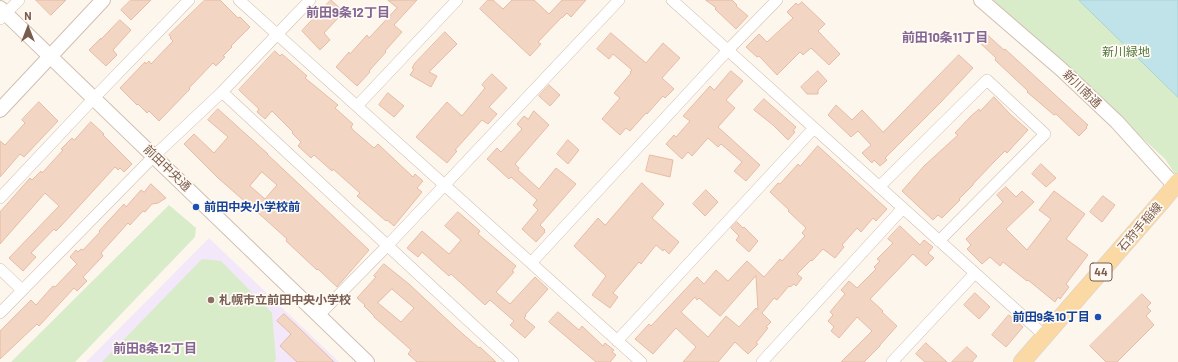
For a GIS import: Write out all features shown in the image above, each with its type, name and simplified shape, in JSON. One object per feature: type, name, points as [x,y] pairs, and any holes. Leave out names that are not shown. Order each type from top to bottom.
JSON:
[{"type":"main road","name":"石狩手稲線","points":[[1022,362],[1176,184]]},
{"type":"street","points":[[2,14],[19,0]]},
{"type":"street","points":[[0,110],[104,0]]},
{"type":"street","points":[[0,198],[189,0]]},
{"type":"street","points":[[239,0],[641,362]]},
{"type":"street","points":[[0,313],[154,156],[222,92],[310,0]]},
{"type":"street","points":[[357,106],[456,0]]},
{"type":"street","points":[[319,315],[388,246],[619,0]]},
{"type":"street","points":[[672,0],[1045,336]]},
{"type":"street","points":[[531,263],[728,50],[777,0]]},
{"type":"street","name":"新川南通","points":[[981,0],[1062,70],[1117,122],[1176,184]]},
{"type":"street","name":"前田中央通","points":[[2,14],[50,56],[367,362]]},
{"type":"street","points":[[879,186],[987,80],[1045,134],[939,241]]},
{"type":"street","points":[[222,92],[511,361]]},
{"type":"street","points":[[617,341],[814,128]]},
{"type":"street","points":[[762,362],[903,208]]},
{"type":"street","points":[[0,269],[22,290]]},
{"type":"street","points":[[892,362],[975,273]]},
{"type":"shaded area","name":"札幌市立前田中央小学校","points":[[209,238],[339,362],[86,362]]},
{"type":"green space","name":"新川緑地","points":[[993,0],[1178,0],[1178,178],[1165,159]]},
{"type":"green space","points":[[169,205],[196,228],[195,237],[75,362],[11,362]]},
{"type":"green space","name":"札幌市立前田中央小学校","points":[[202,259],[221,261],[272,313],[276,360],[274,362],[102,362]]},
{"type":"water","points":[[1079,0],[1178,0],[1178,97]]},
{"type":"building","points":[[36,0],[66,0],[51,15]]},
{"type":"building","points":[[131,0],[151,0],[131,20],[121,10]]},
{"type":"building","points":[[205,0],[220,0],[238,18],[240,17],[250,27],[231,46],[232,47],[223,56],[225,57],[216,66],[213,63],[159,121],[149,111],[147,113],[138,104],[137,105],[120,88],[145,62],[146,64],[149,61],[151,64],[173,41],[169,35]]},
{"type":"building","points":[[331,0],[343,11],[324,33],[330,40],[320,50],[302,31]]},
{"type":"building","points":[[388,0],[417,0],[394,25],[402,32],[357,86],[336,67],[367,35],[369,38],[397,8]]},
{"type":"building","points":[[488,0],[493,0],[503,9],[512,0],[534,0],[549,14],[562,0],[586,0],[571,17],[567,13],[562,17],[538,42],[541,44],[530,56],[480,9]]},
{"type":"building","points":[[706,0],[732,0],[737,5],[736,6],[748,16],[736,29]]},
{"type":"building","points":[[802,2],[825,24],[818,31],[840,54],[829,65],[811,48],[803,55],[800,52],[777,75],[759,56],[757,57],[746,47],[759,34],[767,42],[793,18],[787,12],[796,3],[798,5]]},
{"type":"building","points":[[120,20],[131,30],[113,50],[117,55],[106,66],[89,50]]},
{"type":"building","points":[[983,31],[1004,50],[1005,49],[1088,125],[1079,136],[1056,114],[1054,115],[1027,92],[1028,91],[995,60],[996,58],[976,39]]},
{"type":"building","points":[[445,32],[457,44],[429,72],[437,76],[431,87],[410,75],[414,69],[412,68],[415,63]]},
{"type":"building","points":[[611,33],[646,63],[663,43],[680,58],[662,78],[674,89],[665,98],[663,96],[630,131],[626,128],[620,135],[602,119],[620,98],[614,93],[632,70],[613,54],[609,59],[597,49]]},
{"type":"building","points":[[275,51],[280,56],[282,54],[307,76],[305,78],[338,105],[335,108],[353,124],[351,127],[353,130],[374,148],[378,144],[413,177],[415,174],[423,181],[417,188],[422,192],[394,226],[357,196],[360,193],[333,169],[332,171],[314,155],[311,158],[298,146],[301,142],[272,111],[265,119],[257,112],[259,109],[239,90]]},
{"type":"building","points":[[959,55],[973,68],[885,158],[887,160],[880,166],[874,160],[872,163],[862,153],[871,145],[858,131],[851,137],[828,115],[836,105],[852,120],[862,110],[883,132]]},
{"type":"building","points":[[731,71],[743,81],[726,100],[735,108],[718,127],[760,165],[746,181],[734,171],[742,162],[721,144],[718,147],[708,138],[692,156],[688,152],[682,159],[666,144],[674,135],[676,137],[690,121],[683,116],[710,86],[714,90]]},
{"type":"building","points":[[818,71],[827,81],[818,90],[818,94],[807,94],[801,87]]},
{"type":"building","points":[[492,74],[507,88],[489,107],[497,114],[488,124],[482,120],[455,150],[457,151],[447,163],[416,137],[447,102],[462,116],[485,88],[482,85]]},
{"type":"building","points":[[549,85],[560,95],[550,106],[539,96]]},
{"type":"building","points":[[388,93],[404,106],[394,117],[379,105]]},
{"type":"building","points":[[994,97],[1028,130],[1007,153],[1005,151],[994,162],[942,218],[938,215],[933,220],[902,191],[924,166],[958,135],[955,133],[970,117],[979,109],[980,111]]},
{"type":"building","points":[[764,99],[796,127],[793,131],[795,132],[788,140],[773,125],[754,110]]},
{"type":"building","points":[[39,102],[58,121],[24,157],[20,154],[0,177],[0,141],[5,145],[25,123],[22,120]]},
{"type":"building","points":[[218,109],[268,154],[369,250],[337,287],[286,241],[287,239],[218,178],[184,144],[194,134],[214,153],[228,137],[208,120]],"holes":[[[262,172],[277,185],[265,199],[250,186]]]},
{"type":"building","points":[[534,111],[549,125],[515,164],[519,168],[518,170],[539,189],[556,168],[576,184],[540,225],[545,232],[536,242],[522,229],[538,210],[533,205],[537,200],[511,177],[509,179],[487,159],[497,148],[501,152],[522,129],[517,124],[524,116],[528,119]]},
{"type":"building","points":[[91,122],[132,164],[124,172],[120,168],[118,170],[115,167],[61,226],[56,231],[54,229],[31,253],[36,257],[23,271],[9,258],[59,206],[45,193],[0,244],[0,212],[30,178],[32,180],[41,171],[42,173],[63,150],[61,149],[72,138],[74,140]]},
{"type":"building","points":[[568,140],[579,150],[568,164],[557,154]]},
{"type":"building","points":[[818,146],[887,209],[876,221],[873,218],[861,232],[857,228],[842,245],[844,247],[835,258],[823,249],[797,274],[802,278],[796,286],[794,284],[790,287],[789,286],[777,300],[774,298],[762,313],[771,322],[756,343],[758,344],[748,354],[735,342],[718,362],[683,362],[696,347],[676,328],[653,354],[635,339],[649,324],[651,326],[697,277],[704,284],[716,270],[728,281],[747,261],[764,277],[780,259],[782,261],[805,236],[802,233],[806,228],[770,192],[778,183],[780,184],[798,164],[800,166]],"holes":[[[756,276],[758,310],[756,308],[739,327],[726,316],[708,337],[681,312],[695,297],[697,300],[699,298],[720,316]]]},
{"type":"building","points":[[650,155],[673,160],[670,177],[646,171]]},
{"type":"building","points":[[1041,164],[1056,178],[1046,187],[1032,174]]},
{"type":"building","points":[[642,183],[664,204],[652,218],[679,242],[669,254],[664,249],[663,251],[656,245],[641,264],[639,262],[613,293],[618,297],[610,308],[592,295],[606,276],[574,246],[598,218],[605,225]]},
{"type":"building","points":[[151,184],[166,198],[158,203],[152,204],[130,225],[128,223],[101,253],[103,256],[83,277],[87,281],[77,291],[74,288],[39,326],[37,324],[0,359],[0,331],[31,300],[36,305],[53,286],[55,287],[77,264],[70,257],[76,250],[78,252],[81,249],[83,250],[124,204],[126,207],[141,190],[144,192]]},
{"type":"building","points":[[1006,187],[1016,197],[1022,191],[1034,202],[1006,229],[1027,250],[1051,219],[1039,210],[1054,191],[1085,214],[1066,239],[1088,255],[1066,284],[1069,287],[1060,299],[1058,297],[1055,302],[1003,262],[1000,266],[990,257],[982,264],[967,249],[971,245],[966,239],[1003,202],[997,195]]},
{"type":"building","points":[[706,190],[718,202],[705,216],[693,204]]},
{"type":"building","points":[[1103,196],[1115,205],[1102,222],[1090,212]]},
{"type":"building","points":[[458,212],[480,231],[478,234],[516,266],[512,271],[514,272],[496,292],[510,304],[535,277],[548,289],[525,315],[526,316],[524,318],[535,327],[525,338],[510,325],[514,321],[490,300],[485,305],[451,274],[449,276],[422,252],[418,257],[407,248],[422,231],[449,254],[461,240],[445,226]]},
{"type":"building","points":[[737,222],[758,241],[749,252],[736,240],[739,236],[731,228]]},
{"type":"building","points":[[900,226],[920,245],[924,240],[933,247],[928,253],[934,258],[926,266],[913,254],[870,299],[897,326],[864,362],[841,362],[872,331],[857,317],[839,338],[831,331],[834,327],[828,321],[833,315],[830,312],[845,294],[841,290],[849,281],[857,288],[876,269],[874,267],[880,261],[877,259],[893,243],[888,239]]},
{"type":"building","points":[[384,264],[409,284],[456,328],[496,362],[417,362],[408,354],[411,350],[374,317],[364,306],[365,305],[357,298],[376,277],[374,276]],"holes":[[[392,289],[414,308],[401,322],[378,303]]]},
{"type":"building","points":[[975,293],[990,307],[979,319],[964,305]]},
{"type":"building","points":[[1142,294],[1151,303],[1147,307],[1151,311],[1146,316],[1154,325],[1117,362],[1106,362],[1090,346]]},
{"type":"building","points":[[558,312],[579,330],[582,326],[603,346],[605,343],[614,350],[612,352],[616,355],[610,362],[596,362],[549,322]]},
{"type":"building","points":[[284,314],[334,362],[297,362],[280,346],[291,334],[277,321]]},
{"type":"building","points":[[1009,315],[1023,327],[1006,347],[992,335]]},
{"type":"building","points":[[926,343],[947,362],[925,362],[916,354]]},
{"type":"building","points":[[967,347],[977,356],[972,362],[952,362]]},
{"type":"place","name":"前田中央小学校前","points":[[196,207]]},
{"type":"place","name":"札幌市立前田中央小学校","points":[[211,300]]},
{"type":"place","name":"前田9条10丁目","points":[[1098,317]]},
{"type":"district","name":"前田9条12丁目","points":[[348,13]]},
{"type":"district","name":"前田10条11丁目","points":[[945,38]]},
{"type":"district","name":"前田8条12丁目","points":[[155,349]]}]
